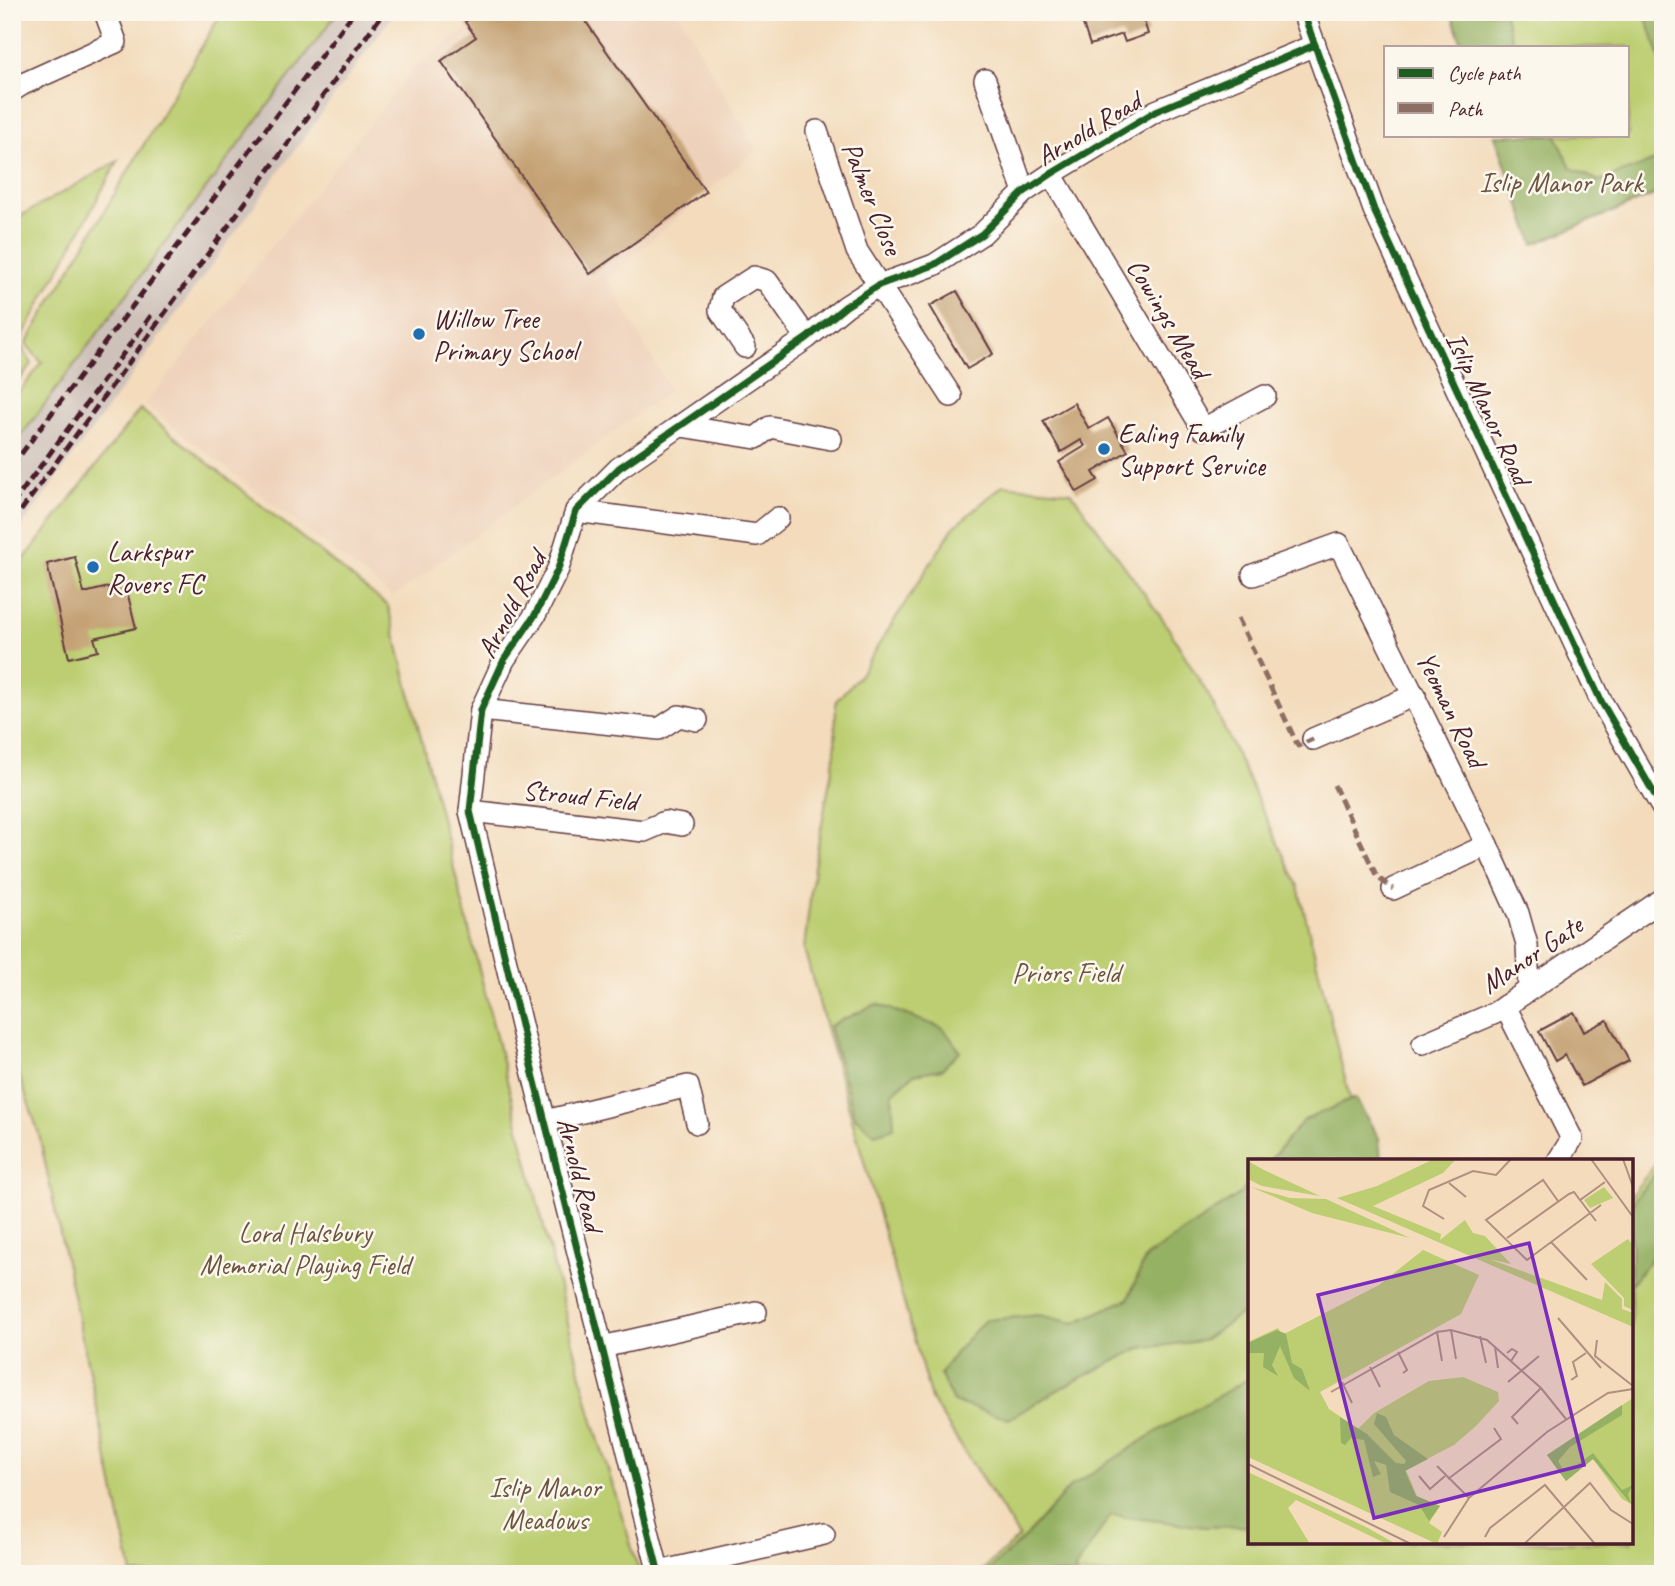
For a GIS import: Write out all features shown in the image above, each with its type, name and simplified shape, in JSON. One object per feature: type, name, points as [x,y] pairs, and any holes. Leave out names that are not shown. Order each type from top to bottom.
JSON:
[{"type":"street","name":"Islip Manor Road","points":[[1303,12],[1374,210],[1601,701],[1663,809]]},
{"type":"street","points":[[12,91],[116,42],[112,14]]},
{"type":"street","name":"Arnold Road","points":[[659,1573],[470,811],[481,710],[504,660],[535,615],[558,569],[576,511],[619,468],[807,338],[846,306],[879,285],[934,265],[982,234],[1024,192],[1051,174],[1156,111],[1315,45]]},
{"type":"street","points":[[985,80],[1024,192]]},
{"type":"street","name":"Palmer Close","points":[[817,131],[857,251],[951,396]]},
{"type":"street","name":"Cowings Mead","points":[[1051,174],[1203,429],[1265,396]]},
{"type":"street","points":[[745,348],[720,310],[723,297],[754,277],[767,281],[807,338]]},
{"type":"street","points":[[681,426],[756,438],[770,427],[831,439]]},
{"type":"street","points":[[576,511],[757,535],[778,519]]},
{"type":"street","name":"Yeoman Road","points":[[1253,575],[1339,544],[1415,695],[1518,913],[1527,945],[1529,989]]},
{"type":"street","points":[[1313,740],[1415,695]]},
{"type":"street","points":[[481,710],[659,729],[679,716],[697,720]]},
{"type":"street","name":"Stroud Field","points":[[470,811],[644,831],[665,822],[682,825]]},
{"type":"street","points":[[1393,889],[1487,845]]},
{"type":"street","name":"Manor Gate","points":[[1423,1044],[1495,1013],[1663,899]]},
{"type":"street","points":[[1505,1006],[1572,1139],[1559,1159]]},
{"type":"street","points":[[547,1121],[688,1086],[697,1123]]},
{"type":"street","points":[[602,1347],[755,1312]]},
{"type":"street","points":[[659,1573],[824,1534]]},
{"type":"shaded area","points":[[338,12],[395,12],[12,540],[12,448]]},
{"type":"shaded area","name":"Willow Tree Primary School","points":[[487,12],[678,12],[756,150],[607,278],[670,390],[393,597],[145,405],[414,68]]},
{"type":"green space","points":[[222,12],[338,12],[12,448],[12,401],[42,363],[26,344]]},
{"type":"green space","name":"Islip Manor Park","points":[[1451,12],[1663,12],[1663,191],[1534,244],[1495,136],[1630,136],[1630,46],[1463,46]]},
{"type":"green space","points":[[1451,12],[1504,12],[1514,46],[1463,46]]},
{"type":"green space","points":[[1644,12],[1663,12],[1663,66]]},
{"type":"green space","points":[[1663,116],[1663,191],[1534,244],[1495,136],[1556,136],[1571,168],[1599,181],[1655,161]]},
{"type":"green space","points":[[118,161],[19,343],[32,364],[12,390],[12,221]]},
{"type":"green space","name":"Lord Halsbury Memorial Playing Field","points":[[140,409],[388,606],[591,1415],[640,1574],[132,1574],[39,1134],[12,1055],[12,575]]},
{"type":"green space","name":"Priors Field","points":[[1003,485],[1071,492],[1164,621],[1209,696],[1298,886],[1365,1159],[1248,1159],[1248,1544],[1633,1544],[1633,1192],[1663,1155],[1663,1574],[978,1574],[1019,1537],[931,1399],[804,949],[814,867],[835,753],[836,701],[859,676],[953,528]]},
{"type":"green space","points":[[876,1004],[943,1028],[960,1051],[942,1069],[914,1074],[892,1094],[894,1128],[875,1134],[855,1117],[829,1026]]},
{"type":"green space","points":[[1355,1098],[1379,1138],[1381,1159],[1271,1159],[1304,1120]]},
{"type":"green space","points":[[1663,1163],[1663,1244],[1633,1282],[1633,1201]]},
{"type":"green space","points":[[1248,1185],[1248,1309],[1202,1341],[1140,1348],[1063,1387],[1009,1419],[953,1402],[940,1374],[985,1320],[1039,1315],[1074,1323],[1128,1299],[1146,1257],[1241,1193]]},
{"type":"green space","points":[[1248,1379],[1248,1526],[1205,1527],[1111,1515],[1076,1567],[1075,1574],[985,1574],[1025,1537],[1070,1487],[1161,1429]]},
{"type":"building","points":[[478,12],[579,12],[706,192],[590,274],[441,61],[476,37],[465,22]]},
{"type":"building","points":[[1079,12],[1141,12],[1148,34],[1125,42],[1122,34],[1090,45]]},
{"type":"building","points":[[957,291],[993,354],[967,369],[930,306]]},
{"type":"building","name":"Ealing Family Support Service","points":[[1074,403],[1089,429],[1108,418],[1128,451],[1093,472],[1098,480],[1077,492],[1059,462],[1085,446],[1081,440],[1061,452],[1043,421]]},
{"type":"building","points":[[75,557],[84,593],[125,583],[136,628],[94,638],[98,651],[69,658],[47,564]]},
{"type":"building","points":[[1574,1012],[1584,1032],[1607,1020],[1629,1061],[1582,1086],[1565,1055],[1555,1061],[1539,1031]]},
{"type":"railway","points":[[12,466],[354,12]]},
{"type":"railway","points":[[12,523],[384,12]]},
{"type":"railway","points":[[12,505],[153,313]]},
{"type":"marked path","points":[[1238,618],[1298,746],[1313,739]]},
{"type":"marked path","points":[[1334,785],[1377,877],[1393,889]]},
{"type":"cycle path","points":[[1303,12],[1374,210],[1601,701],[1663,809]]},
{"type":"cycle path","points":[[659,1574],[525,1042],[470,811],[481,710],[504,660],[535,615],[558,569],[576,511],[619,468],[807,338],[846,306],[879,285],[934,265],[982,234],[1024,192],[1051,174],[1156,111],[1315,45]]},
{"type":"place","name":"Willow Tree Primary School","points":[[419,334]]},
{"type":"place","name":"Ealing Family Support Service","points":[[1104,449]]},
{"type":"place","name":"Larkspur Rovers FC","points":[[93,567]]},
{"type":"park label","name":"Islip Manor Meadows","points":[[545,1503]]}]
